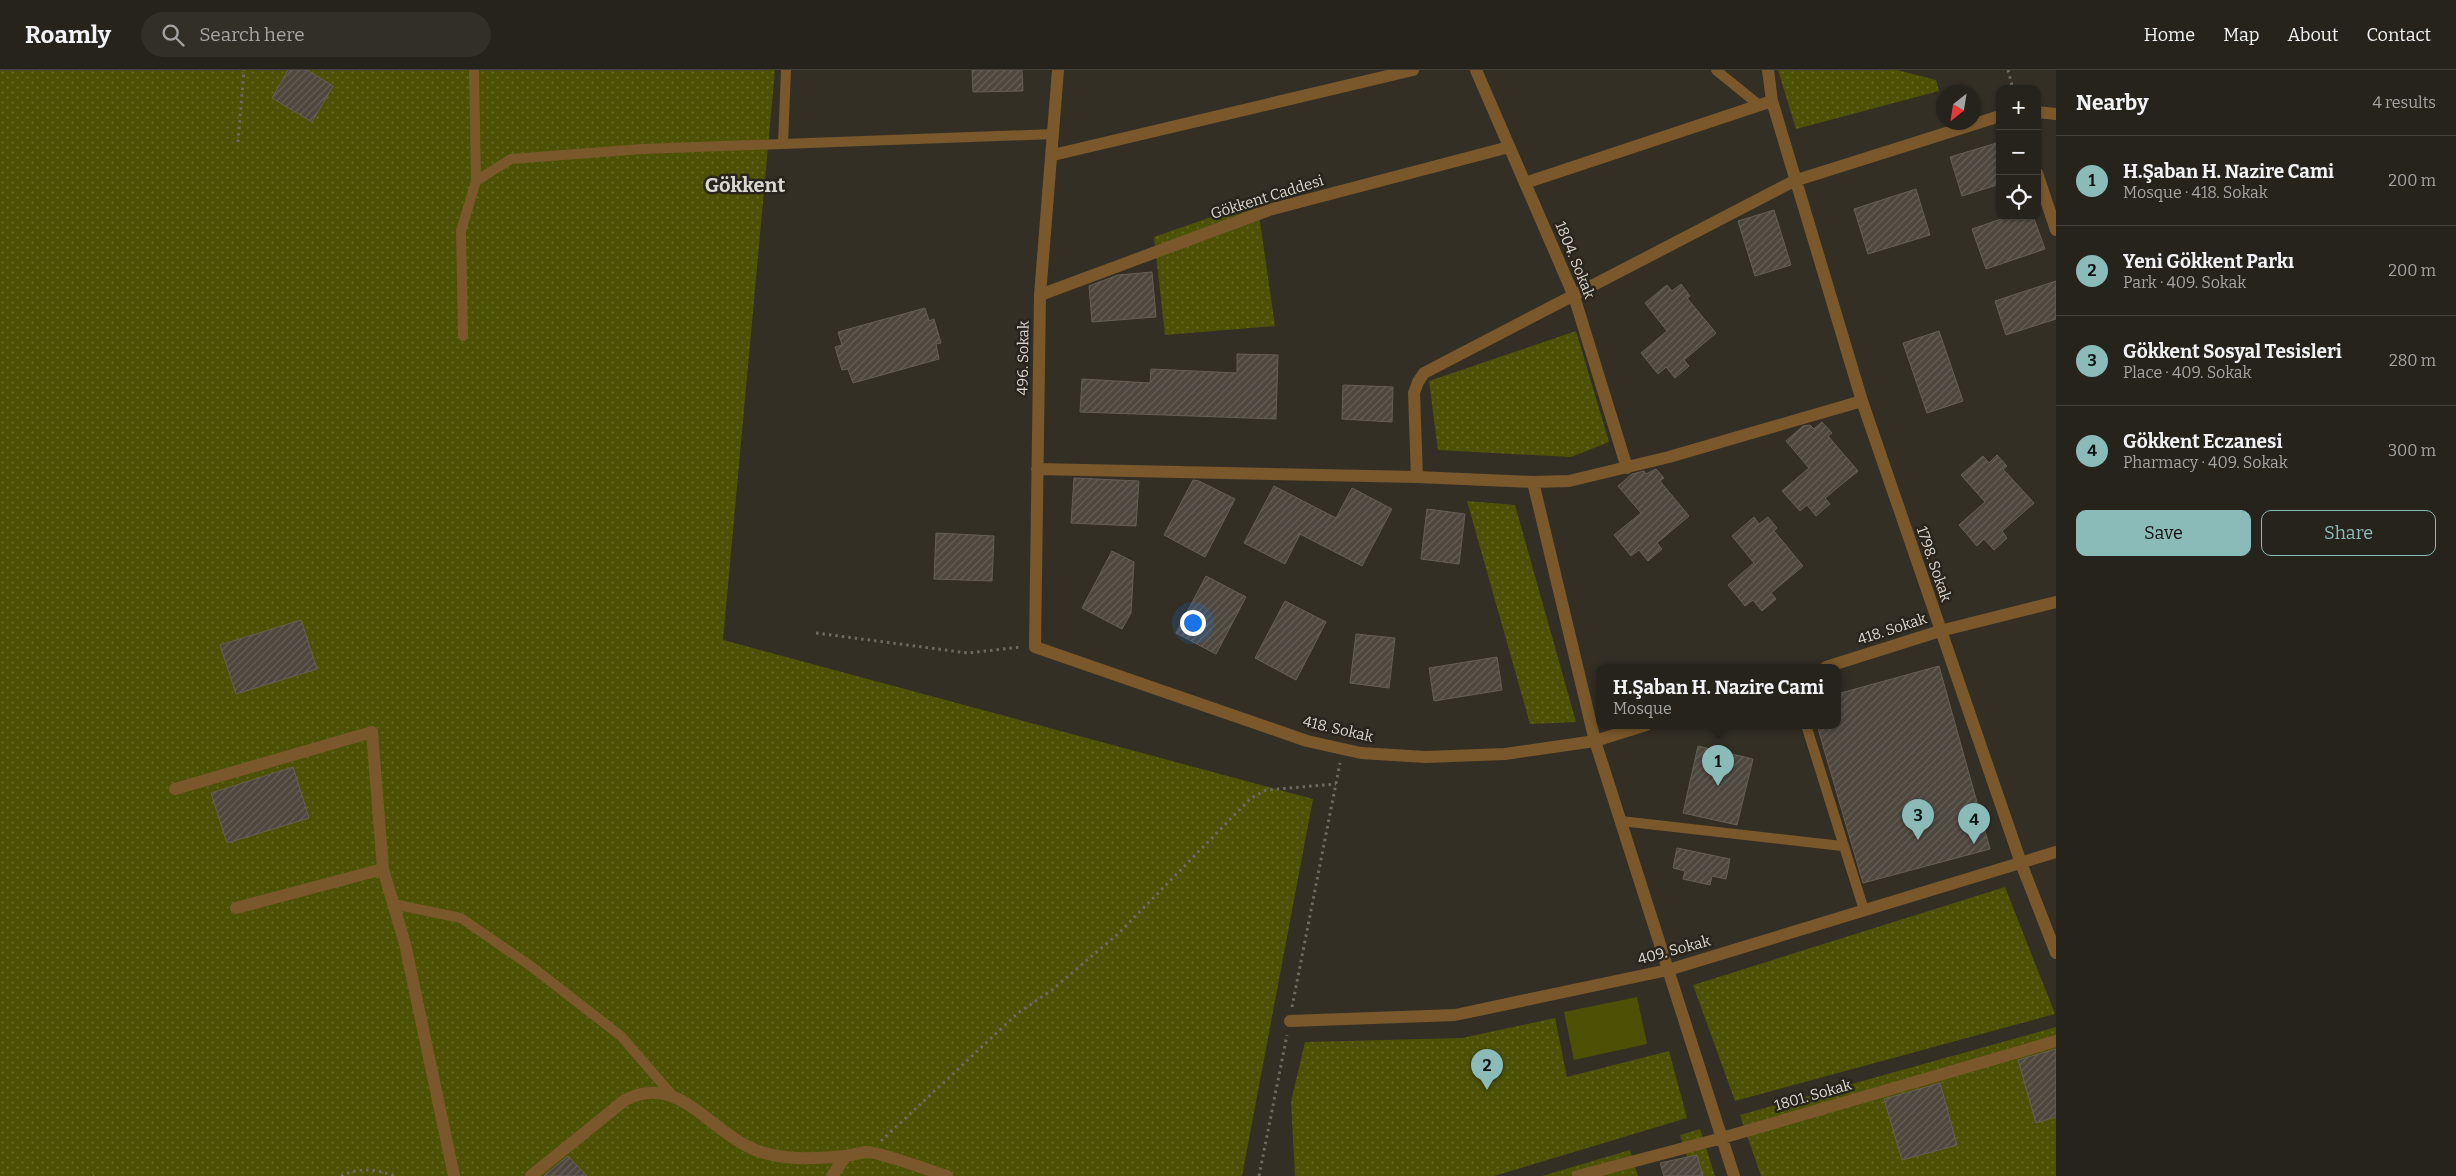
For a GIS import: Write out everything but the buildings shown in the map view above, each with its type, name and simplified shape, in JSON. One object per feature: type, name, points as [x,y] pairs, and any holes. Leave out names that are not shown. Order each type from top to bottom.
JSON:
[{"type":"street","name":"496. Sokak","points":[[1035,647],[1040,294],[1053,155],[1058,70]]},
{"type":"street","points":[[1053,155],[1413,70]]},
{"type":"street","name":"1804. Sokak","points":[[1476,70],[1574,296],[1627,468]]},
{"type":"street","name":"1798. Sokak","points":[[1768,70],[1766,103],[1794,181],[1862,402],[2021,863],[2056,953]]},
{"type":"street","points":[[1525,183],[1766,103]]},
{"type":"street","points":[[2041,112],[2056,114]]},
{"type":"street","points":[[1417,477],[1414,393],[1424,373],[1794,181],[1996,117]]},
{"type":"street","name":"Gökkent Caddesi","points":[[1040,294],[1269,210],[1509,146]]},
{"type":"street","points":[[2038,175],[2056,230]]},
{"type":"street","points":[[1037,470],[1417,477],[1533,482],[1568,481],[1627,468],[1862,402]]},
{"type":"street","points":[[1533,482],[1595,741],[1734,1176]]},
{"type":"street","name":"418. Sokak","points":[[1836,664],[1940,631],[2056,602]]},
{"type":"street","name":"418. Sokak","points":[[1035,647],[1306,741],[1342,750],[1377,755],[1459,756],[1532,751],[1595,741],[1633,729]]},
{"type":"street","points":[[175,789],[372,732],[383,869],[405,944],[454,1176]]},
{"type":"street","name":"409. Sokak","points":[[1290,1021],[1455,1015],[1668,970],[2056,852]]},
{"type":"street","points":[[236,908],[383,869]]},
{"type":"street","name":"1801. Sokak","points":[[1578,1176],[1722,1138],[2056,1041]]},
{"type":"street","points":[[531,1176],[625,1100],[643,1093],[663,1092],[672,1095],[738,1142],[752,1149],[791,1157],[846,1156],[868,1152],[947,1176]]},
{"type":"street","points":[[832,1176],[846,1156]]},
{"type":"lane","points":[[463,336],[461,231],[476,181],[474,70]]},
{"type":"lane","points":[[783,143],[786,70]]},
{"type":"lane","points":[[1716,70],[1766,103]]},
{"type":"lane","points":[[476,181],[511,159],[642,149],[1054,134]]},
{"type":"lane","points":[[1807,729],[1842,846],[1864,910]]},
{"type":"lane","points":[[1621,821],[1842,846]]},
{"type":"lane","points":[[393,904],[461,918],[469,923],[532,967],[621,1036],[672,1095]]},
{"type":"path","points":[[238,142],[244,70]]},
{"type":"path","points":[[2008,70],[2012,85]]},
{"type":"path","points":[[816,633],[968,653],[1002,648],[1035,647]]},
{"type":"path","points":[[1259,1176],[1342,750]]},
{"type":"path","points":[[868,1152],[1018,1013],[1052,990],[1119,932],[1250,800],[1266,790],[1336,784]]},
{"type":"path","points":[[341,1176],[362,1169],[380,1171],[395,1176]]},
{"type":"shaded area","points":[[0,70],[775,70],[723,640],[1313,799],[1242,1176],[0,1176]]},
{"type":"shaded area","points":[[1778,70],[1897,70],[1936,80],[1936,92],[1796,129]]},
{"type":"shaded area","points":[[1257,201],[1275,326],[1165,335],[1154,237]]},
{"type":"shaded area","points":[[1576,331],[1609,442],[1571,457],[1438,450],[1429,381]]},
{"type":"shaded area","points":[[1467,501],[1515,505],[1576,722],[1530,724]]},
{"type":"shaded area","points":[[2005,887],[2055,1014],[1735,1101],[1693,985]]},
{"type":"shaded area","points":[[1637,997],[1647,1044],[1574,1060],[1564,1012]]},
{"type":"shaded area","points":[[1555,1018],[1567,1077],[1669,1051],[1687,1118],[1494,1176],[1295,1176],[1291,1102],[1305,1042],[1462,1038]]},
{"type":"shaded area","points":[[2056,1027],[2056,1176],[1761,1176],[1740,1115]]},
{"type":"shaded area","points":[[1700,1129],[1715,1176],[1693,1176],[1680,1135]]},
{"type":"shaded area","points":[[1630,1150],[1638,1176],[1542,1176]]},
{"type":"place","name":"H.Şaban H. Nazire Cami","points":[[1718,786]]},
{"type":"place","name":"Gökkent Sosyal Tesisleri","points":[[1918,840]]},
{"type":"place","name":"Gökkent Eczanesi","points":[[1974,844]]},
{"type":"place","name":"Yeni Gökkent Parkı","points":[[1487,1090]]},
{"type":"district","name":"Gökkent","points":[[745,185]]}]
